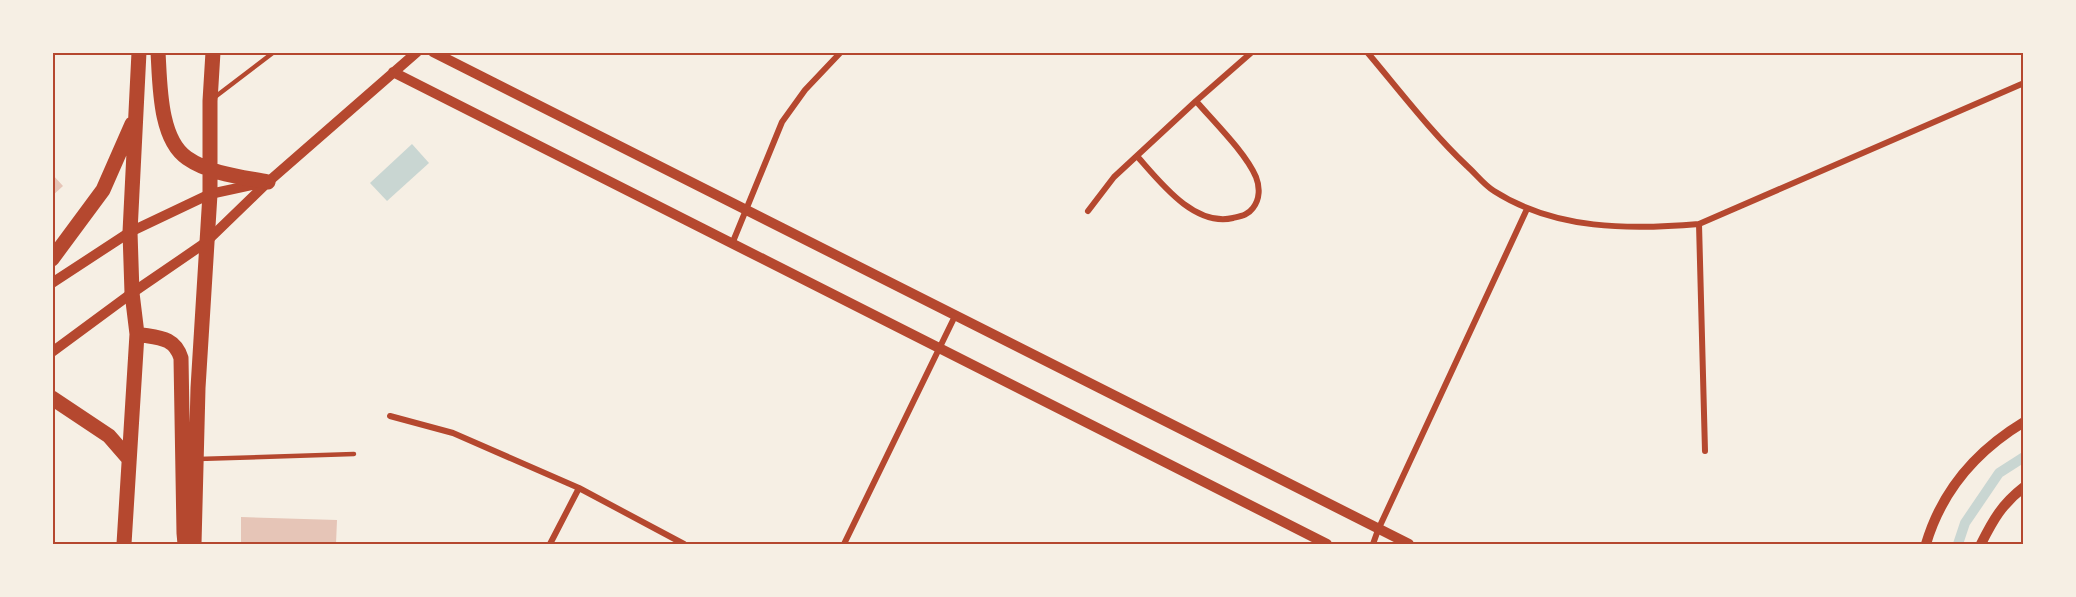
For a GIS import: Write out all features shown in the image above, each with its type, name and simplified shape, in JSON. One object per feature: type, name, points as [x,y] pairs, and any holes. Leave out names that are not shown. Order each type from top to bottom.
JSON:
[{"type":"main road","points":[[124,544],[137,334],[132,293],[130,232],[139,52]]},
{"type":"main road","points":[[159,52],[161,97],[167,127],[177,147],[187,158],[210,169],[268,182]]},
{"type":"main road","points":[[194,544],[205,243],[210,194],[210,101],[213,52]]},
{"type":"main road","points":[[52,259],[103,190],[135,116]]},
{"type":"main road","points":[[137,334],[166,339],[178,349],[181,358],[185,544]]},
{"type":"main road","points":[[52,398],[109,436],[129,459]]},
{"type":"street","points":[[52,352],[205,243],[268,182],[417,52]]},
{"type":"street","points":[[433,52],[1409,544]]},
{"type":"street","points":[[732,244],[782,122],[805,90],[841,52]]},
{"type":"street","points":[[1088,211],[1114,177],[1252,52]]},
{"type":"street","points":[[1367,52],[1449,149],[1492,190],[1527,209],[1572,221],[1608,226],[1655,228],[1699,224],[2024,83]]},
{"type":"street","points":[[393,72],[1327,544]]},
{"type":"street","points":[[1137,156],[1168,191],[1182,202],[1212,218],[1227,219],[1245,215],[1252,210],[1259,192],[1256,177],[1228,138],[1196,101]]},
{"type":"street","points":[[52,283],[130,232],[210,194],[268,182]]},
{"type":"street","points":[[1373,544],[1527,209]]},
{"type":"street","points":[[1699,224],[1705,451]]},
{"type":"street","points":[[844,544],[956,315]]},
{"type":"street","points":[[390,416],[453,433],[579,488],[684,544]]},
{"type":"street","points":[[1926,544],[1930,529],[1945,498],[1971,462],[2000,437],[2024,422]]},
{"type":"street","points":[[1981,544],[1996,514],[2012,496],[2024,487]]},
{"type":"street","points":[[550,544],[579,488]]},
{"type":"lane","points":[[210,101],[274,52]]},
{"type":"lane","points":[[196,459],[354,454]]},
{"type":"shaded area","points":[[412,144],[429,163],[387,201],[370,183]]},
{"type":"building","points":[[52,174],[63,186],[52,196]]},
{"type":"building","points":[[241,517],[337,520],[336,544],[241,544]]},
{"type":"waterway","points":[[1958,544],[1965,523],[1999,473],[2024,457]]}]
